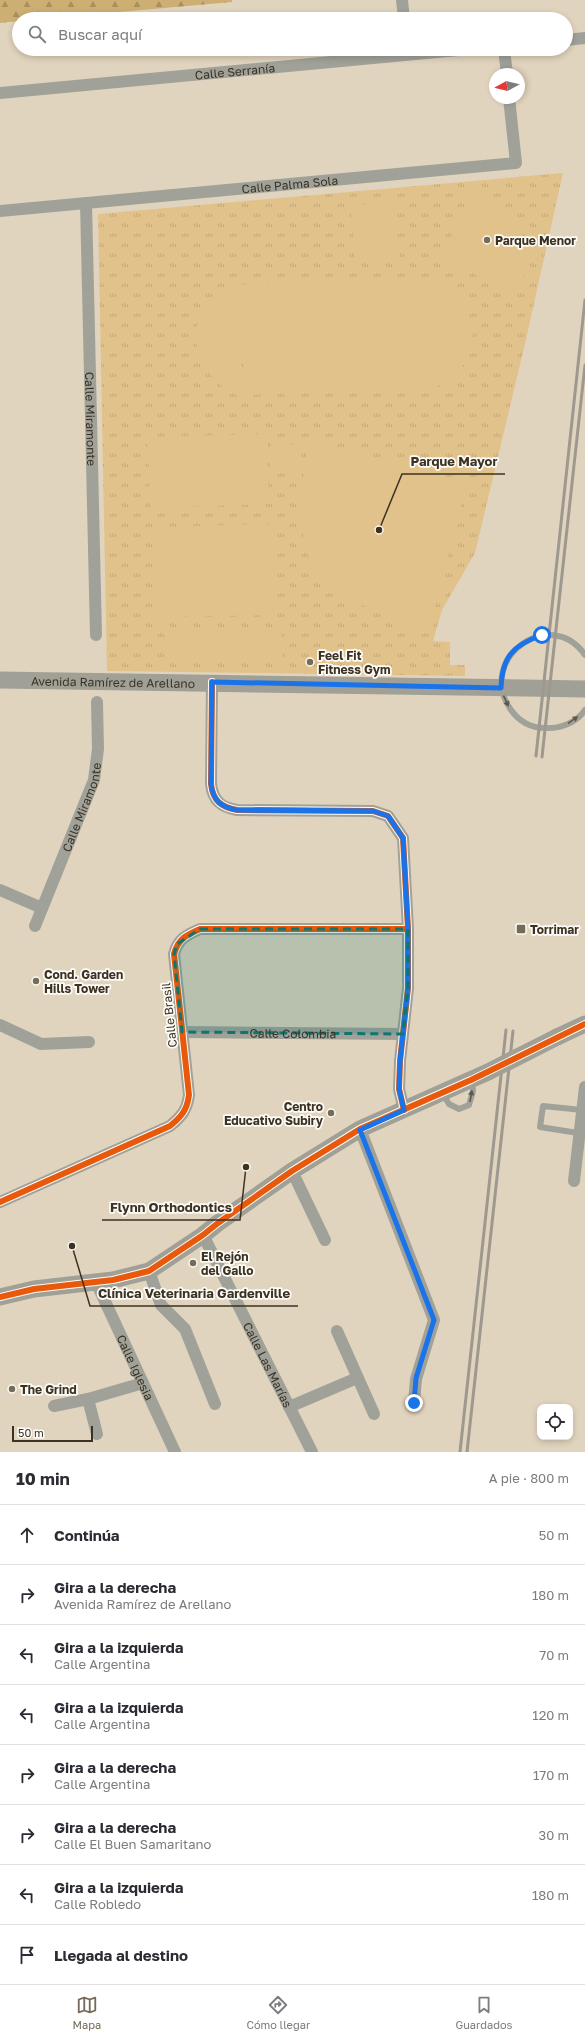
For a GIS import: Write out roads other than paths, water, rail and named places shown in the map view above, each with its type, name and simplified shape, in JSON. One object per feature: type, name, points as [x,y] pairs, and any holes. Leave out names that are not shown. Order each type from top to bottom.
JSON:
[{"type":"street","points":[[402,0],[403,12]]},
{"type":"street","points":[[573,39],[585,38]]},
{"type":"street","name":"Calle Serranía","points":[[0,93],[367,56]]},
{"type":"street","points":[[505,56],[506,68]]},
{"type":"street","name":"Calle Palma Sola","points":[[0,211],[516,163],[510,104]]},
{"type":"street","name":"Calle Miramonte","points":[[86,203],[96,635]]},
{"type":"street","name":"Avenida Ramírez de Arellano","points":[[0,680],[212,682],[585,689]]},
{"type":"street","points":[[212,682],[211,784],[212,792],[217,802],[226,808],[237,810],[373,811],[388,816],[403,838],[408,929],[408,988],[399,1089],[404,1110]]},
{"type":"street","name":"Calle Miramonte","points":[[35,926],[94,780],[98,749],[97,702]]},
{"type":"street","points":[[0,890],[42,908]]},
{"type":"street","name":"Calle Brasil","points":[[0,1202],[170,1126],[180,1118],[188,1108],[174,954],[177,944],[189,934],[200,929],[408,929]]},
{"type":"street","points":[[0,1297],[34,1289],[113,1280],[149,1270],[203,1235],[292,1172],[360,1130],[488,1072],[585,1024]]},
{"type":"street","points":[[0,1025],[41,1044],[89,1042]]},
{"type":"street","name":"Calle Colombia","points":[[182,1032],[403,1034]]},
{"type":"street","points":[[574,1181],[578,1133],[585,1087]]},
{"type":"street","points":[[360,1130],[434,1320],[416,1378],[414,1403]]},
{"type":"street","points":[[292,1172],[325,1240]]},
{"type":"street","name":"Calle Las Marías","points":[[203,1235],[312,1452]]},
{"type":"street","points":[[149,1270],[160,1305],[185,1329],[215,1404]]},
{"type":"street","name":"Calle Iglesia","points":[[96,1282],[175,1452]]},
{"type":"street","points":[[337,1331],[374,1414]]},
{"type":"street","points":[[289,1407],[357,1378]]},
{"type":"street","points":[[54,1406],[88,1399],[143,1383]]},
{"type":"street","points":[[88,1399],[97,1434]]},
{"type":"lane","points":[[585,654],[574,643],[564,638],[542,635],[526,640],[515,648],[508,658],[502,673],[501,688],[505,702],[516,716],[529,725],[553,729],[576,720],[585,710]]},
{"type":"lane","points":[[578,1133],[540,1127],[542,1106],[582,1110]]},
{"type":"railway","points":[[536,756],[585,300]]},
{"type":"railway","points":[[542,757],[585,365]]},
{"type":"railway","points":[[460,1452],[506,1030]]},
{"type":"railway","points":[[467,1452],[513,1031]]},
{"type":"place","name":"Parque Menor","points":[[487,240]]},
{"type":"place","name":"Parque Mayor","points":[[379,530]]},
{"type":"place","name":"Feel Fit Fitness Gym","points":[[310,662]]},
{"type":"place","name":"Torrimar","points":[[521,929]]},
{"type":"place","name":"Cond. Garden Hills Tower","points":[[36,981]]},
{"type":"place","name":"Centro Educativo Subiry","points":[[331,1113]]},
{"type":"place","name":"Flynn Orthodontics","points":[[246,1167]]},
{"type":"place","name":"Clínica Veterinaria Gardenville","points":[[72,1246]]},
{"type":"place","name":"El Rejón del Gallo","points":[[193,1263]]},
{"type":"place","name":"The Grind","points":[[12,1389]]}]
